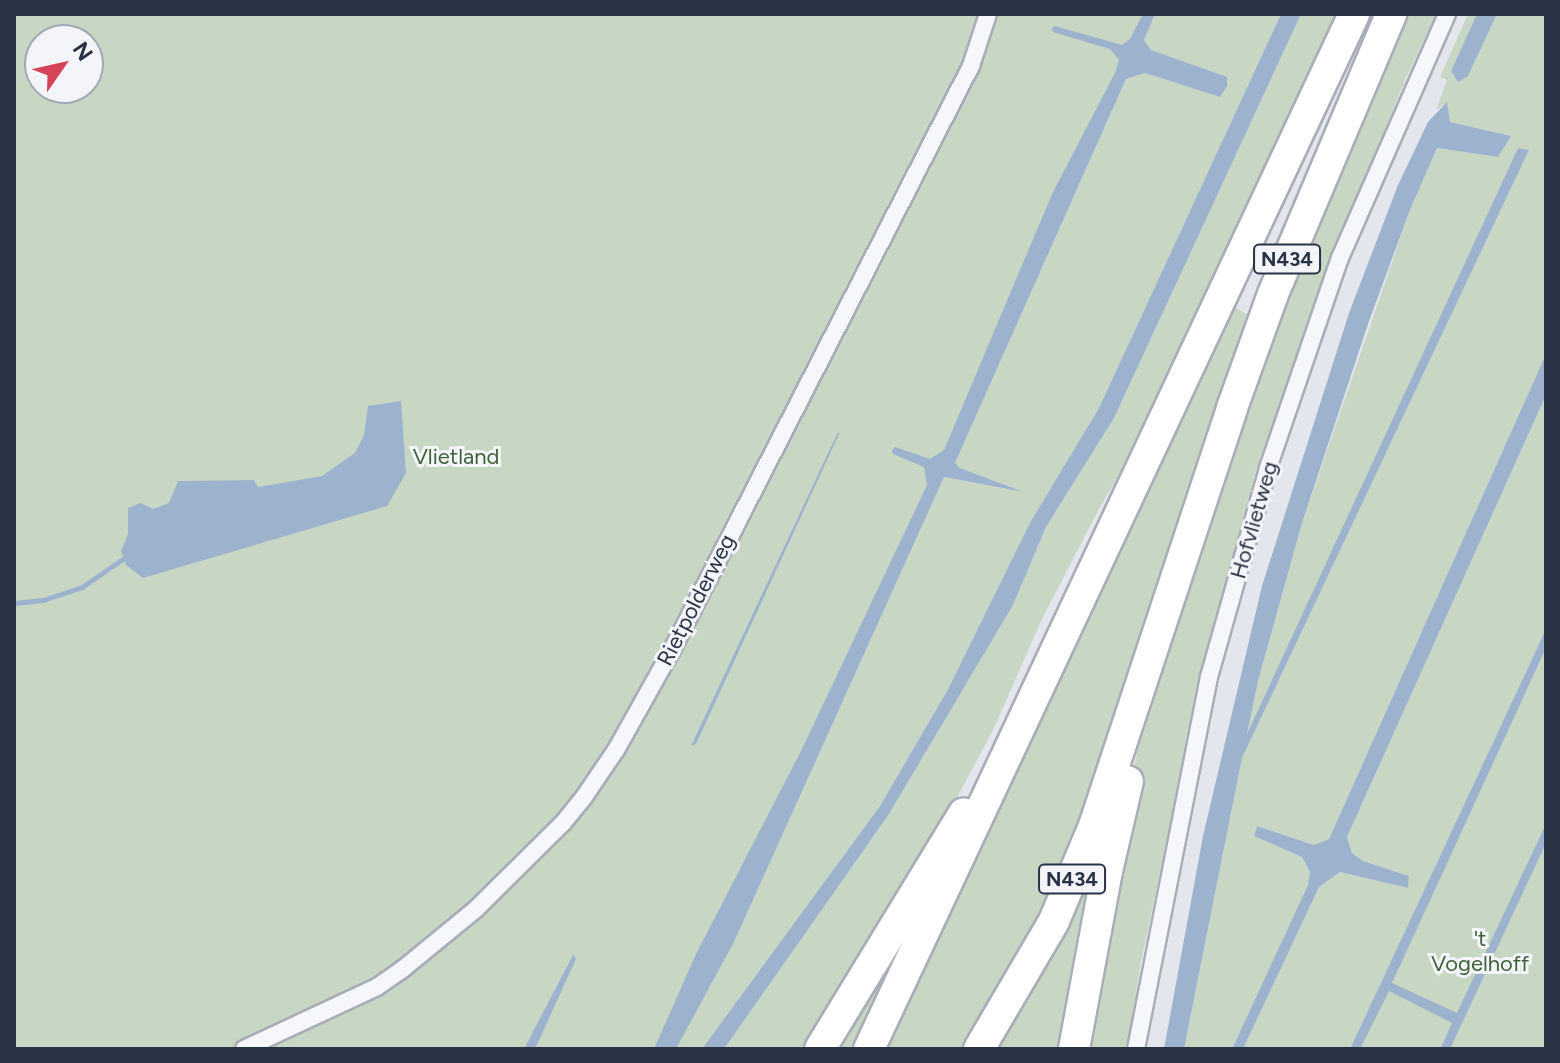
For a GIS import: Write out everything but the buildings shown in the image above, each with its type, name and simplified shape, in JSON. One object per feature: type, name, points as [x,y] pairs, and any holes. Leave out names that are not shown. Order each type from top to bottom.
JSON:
[{"type":"highway","name":"N434","points":[[869,1049],[1354,14]]},
{"type":"highway","name":"N434","points":[[979,1049],[1054,921],[1094,826],[1273,294],[1391,14]]},
{"type":"highway","name":"N434","points":[[1074,1049],[1107,871],[1181,565]]},
{"type":"highway","name":"N434","points":[[820,1049],[945,840],[1013,742]]},
{"type":"street","name":"Rietpolderweg","points":[[244,1049],[377,987],[404,968],[476,909],[555,832],[584,797],[616,750],[673,648],[971,66],[988,14]]},
{"type":"street","name":"Hofvlietweg","points":[[1136,1049],[1209,677],[1268,468],[1340,258],[1447,14]]},
{"type":"green space","name":"Vlietland","points":[[14,14],[1148,14],[669,1049],[14,1049]]},
{"type":"green space","points":[[1155,14],[1281,14],[1099,408],[1031,521],[947,691],[880,806],[702,1049],[676,1049],[734,942],[944,477],[1022,492],[960,468],[955,463],[1126,79],[1145,73],[1220,97],[1226,77],[1151,50],[1144,40]]},
{"type":"green space","points":[[1301,14],[1341,14],[1140,440],[1101,505],[1042,619],[993,730],[910,885],[813,1049],[724,1049],[889,814],[1013,605],[1046,527],[1114,418]]},
{"type":"green space","points":[[1406,14],[1436,14],[1405,80],[1331,262],[1256,470],[1199,689],[1141,962],[1127,1049],[1082,1049],[1089,992],[1148,698],[1223,458],[1339,164]]},
{"type":"green space","points":[[1468,14],[1477,14],[1451,71],[1468,76],[1497,14],[1546,14],[1546,354],[1329,839],[1315,845],[1257,826],[1254,836],[1302,857],[1310,872],[1308,886],[1232,1049],[1184,1049],[1242,758],[1529,150],[1518,148],[1246,738],[1258,681],[1302,523],[1410,210],[1437,148],[1498,157],[1510,136],[1450,122],[1447,103],[1436,110],[1447,80],[1440,77]]},
{"type":"green space","points":[[1228,304],[1254,318],[1082,840],[973,1049],[881,1049]]},
{"type":"green space","points":[[1546,395],[1546,629],[1350,1049],[1243,1049],[1319,887],[1340,872],[1408,888],[1409,876],[1363,861],[1352,853],[1347,837]]},
{"type":"green space","name":"'t Vogelhoff","points":[[1546,648],[1546,1049],[1450,1049],[1464,1018],[1452,1023],[1440,1049],[1360,1049]]},
{"type":"green space","points":[[1116,802],[1067,1049],[993,1049]]},
{"type":"green space","points":[[946,846],[861,1049],[827,1049]]},
{"type":"water","points":[[1143,14],[1155,14],[1144,40],[1151,50],[1227,77],[1227,86],[1220,97],[1145,73],[1126,79],[955,463],[960,468],[1023,492],[944,477],[734,942],[676,1049],[654,1049],[696,954],[801,751],[927,485],[924,467],[893,454],[892,450],[895,447],[930,459],[944,450],[1053,192],[1115,73],[1119,60],[1110,49],[1053,32],[1052,28],[1055,26],[1122,45],[1130,39]]},
{"type":"water","points":[[1281,14],[1301,14],[1114,418],[1046,527],[1013,605],[889,814],[724,1049],[702,1049],[880,806],[947,691],[1031,521],[1099,408]]},
{"type":"water","points":[[1477,14],[1497,14],[1468,76],[1458,82],[1451,71]]},
{"type":"water","points":[[1447,102],[1450,122],[1511,136],[1498,157],[1437,148],[1410,210],[1368,324],[1302,523],[1258,681],[1247,734],[1518,148],[1529,150],[1242,758],[1184,1049],[1164,1049],[1203,836],[1262,586],[1349,313],[1398,185],[1428,122]]},
{"type":"water","points":[[1546,354],[1546,395],[1347,837],[1352,853],[1363,861],[1409,876],[1408,888],[1340,872],[1319,887],[1243,1049],[1232,1049],[1308,885],[1310,872],[1302,857],[1254,836],[1257,826],[1314,845],[1329,839]]},
{"type":"water","points":[[401,401],[406,473],[387,506],[143,578],[126,565],[121,551],[128,534],[128,508],[141,503],[153,509],[169,503],[178,481],[254,480],[258,487],[322,476],[355,453],[364,435],[368,406]]},
{"type":"water","points":[[840,432],[696,744],[691,746],[837,434]]},
{"type":"water","points":[[1546,629],[1546,648],[1392,983],[1457,1013],[1546,824],[1546,843],[1450,1049],[1440,1049],[1452,1023],[1389,991],[1360,1049],[1350,1049]]},
{"type":"water","points":[[573,955],[576,959],[535,1049],[524,1049]]},
{"type":"waterway","points":[[14,603],[43,600],[82,587],[124,558]]}]
